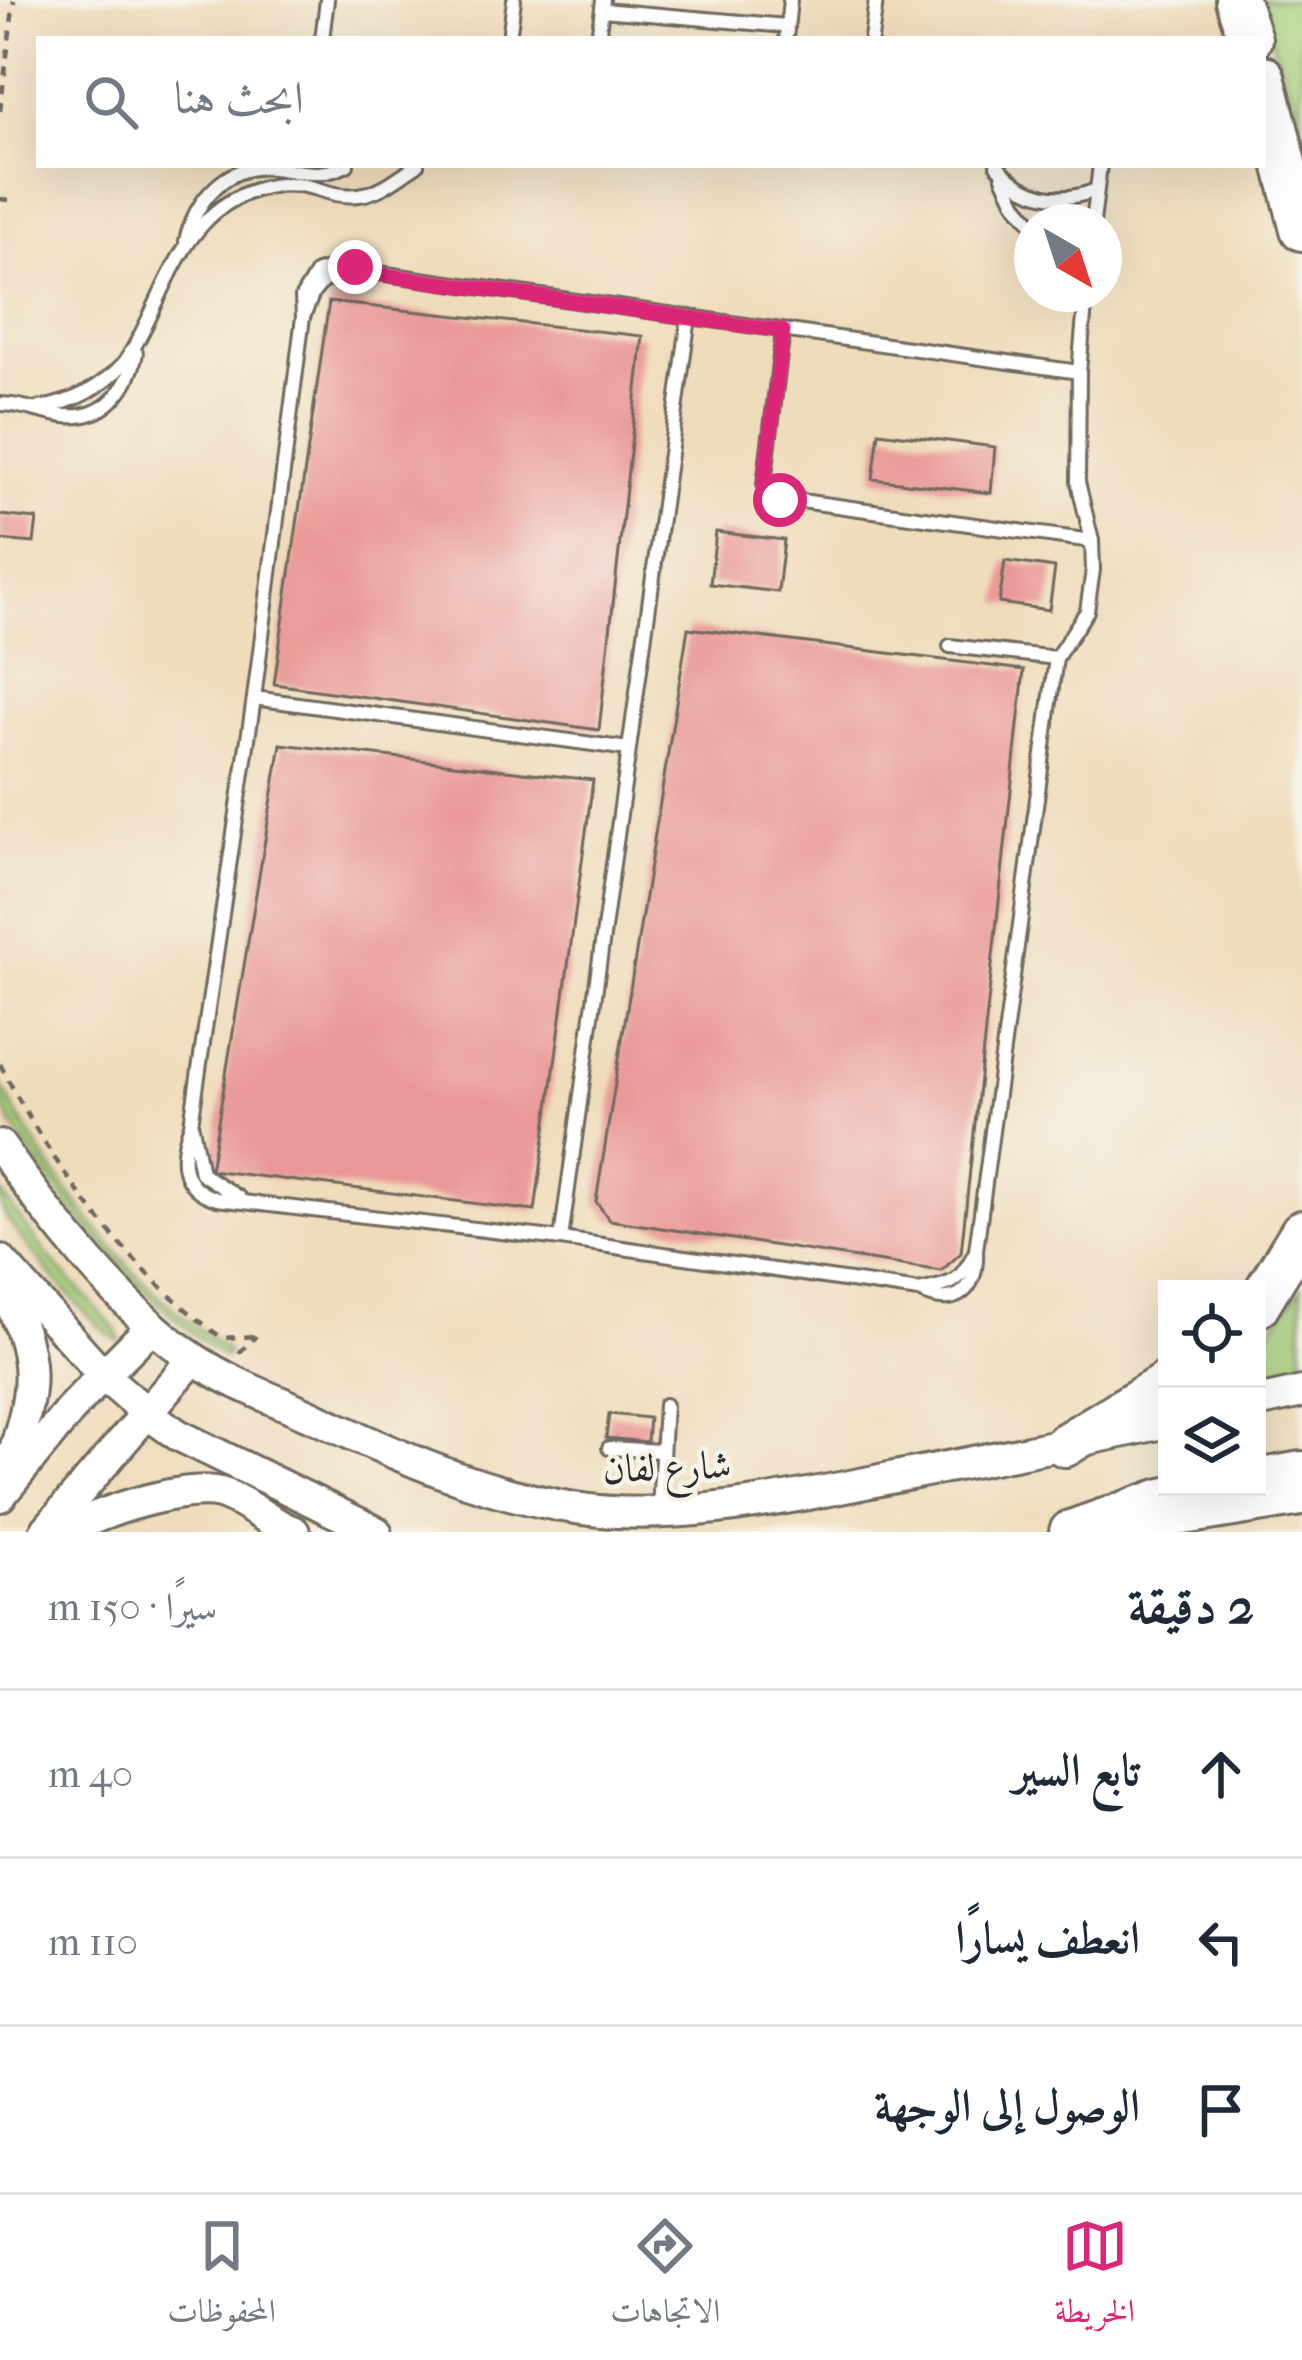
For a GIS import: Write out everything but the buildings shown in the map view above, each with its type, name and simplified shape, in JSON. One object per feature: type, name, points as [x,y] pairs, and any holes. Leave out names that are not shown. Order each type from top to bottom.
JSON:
[{"type":"highway","points":[[1266,89],[1302,229]]},
{"type":"highway","points":[[1266,1294],[1302,1232]]},
{"type":"highway","points":[[1065,1445],[1159,1388]]},
{"type":"highway","points":[[1266,1479],[1302,1473]]},
{"type":"highway","points":[[1071,1532],[1182,1496]]},
{"type":"street","points":[[0,1146],[62,1227],[152,1326],[1,1494]]},
{"type":"street","points":[[0,1260],[104,1376],[148,1414],[352,1529]]},
{"type":"street","points":[[0,1280],[30,1352],[33,1386],[1,1494]]},
{"type":"street","name":"شارع لفان","points":[[152,1326],[193,1359],[237,1383],[410,1462],[506,1495],[580,1509],[659,1511],[791,1498],[1158,1424]]},
{"type":"street","points":[[45,1532],[193,1359]]},
{"type":"street","points":[[1266,1400],[1302,1392]]},
{"type":"street","points":[[68,1532],[102,1512],[200,1490],[225,1494],[294,1532]]},
{"type":"street","points":[[1104,1532],[1302,1500]]},
{"type":"lane","points":[[322,36],[326,0]]},
{"type":"lane","points":[[509,36],[514,0]]},
{"type":"lane","points":[[598,36],[602,5],[787,33],[790,0]]},
{"type":"lane","points":[[871,36],[877,0]]},
{"type":"lane","points":[[0,404],[40,408],[79,398],[125,362],[185,248],[197,208],[216,186],[241,171],[260,168]]},
{"type":"lane","points":[[278,168],[342,196],[370,193],[412,168]]},
{"type":"lane","points":[[185,248],[208,218],[239,196],[276,185],[315,182],[341,168]]},
{"type":"lane","points":[[999,168],[1024,189],[1052,198],[1096,190]]},
{"type":"lane","points":[[999,168],[1016,204]]},
{"type":"lane","points":[[1095,204],[1100,168]]},
{"type":"lane","points":[[1079,372],[364,272],[323,281],[303,317],[254,698],[191,1124],[201,1172],[240,1199],[919,1291],[959,1280],[976,1250],[1056,658],[1087,611],[1092,541],[1078,482],[1084,312]]},
{"type":"lane","points":[[561,1239],[689,317]]},
{"type":"lane","points":[[783,331],[764,484],[772,497],[1092,541]]},
{"type":"lane","points":[[950,646],[1056,658]]},
{"type":"lane","points":[[254,698],[629,749]]},
{"type":"lane","points":[[659,1511],[665,1405]]},
{"type":"lane","points":[[609,1448],[660,1451]]},
{"type":"path","points":[[0,112],[14,0]]},
{"type":"path","points":[[0,199],[9,200]]},
{"type":"path","points":[[0,1064],[53,1158],[144,1270],[222,1339],[256,1336],[236,1357]]},
{"type":"green space","points":[[1257,0],[1302,0],[1302,139],[1297,110]]},
{"type":"green space","points":[[0,1083],[90,1221],[156,1293],[228,1353],[224,1358],[145,1290],[75,1213],[11,1122]]},
{"type":"green space","points":[[0,1192],[50,1259],[117,1331],[120,1341],[93,1320],[40,1261],[3,1211]]},
{"type":"green space","points":[[1302,1287],[1302,1379],[1266,1387],[1266,1334]]},
{"type":"route","points":[[355,267],[364,272],[783,331],[764,484],[780,500]]}]
